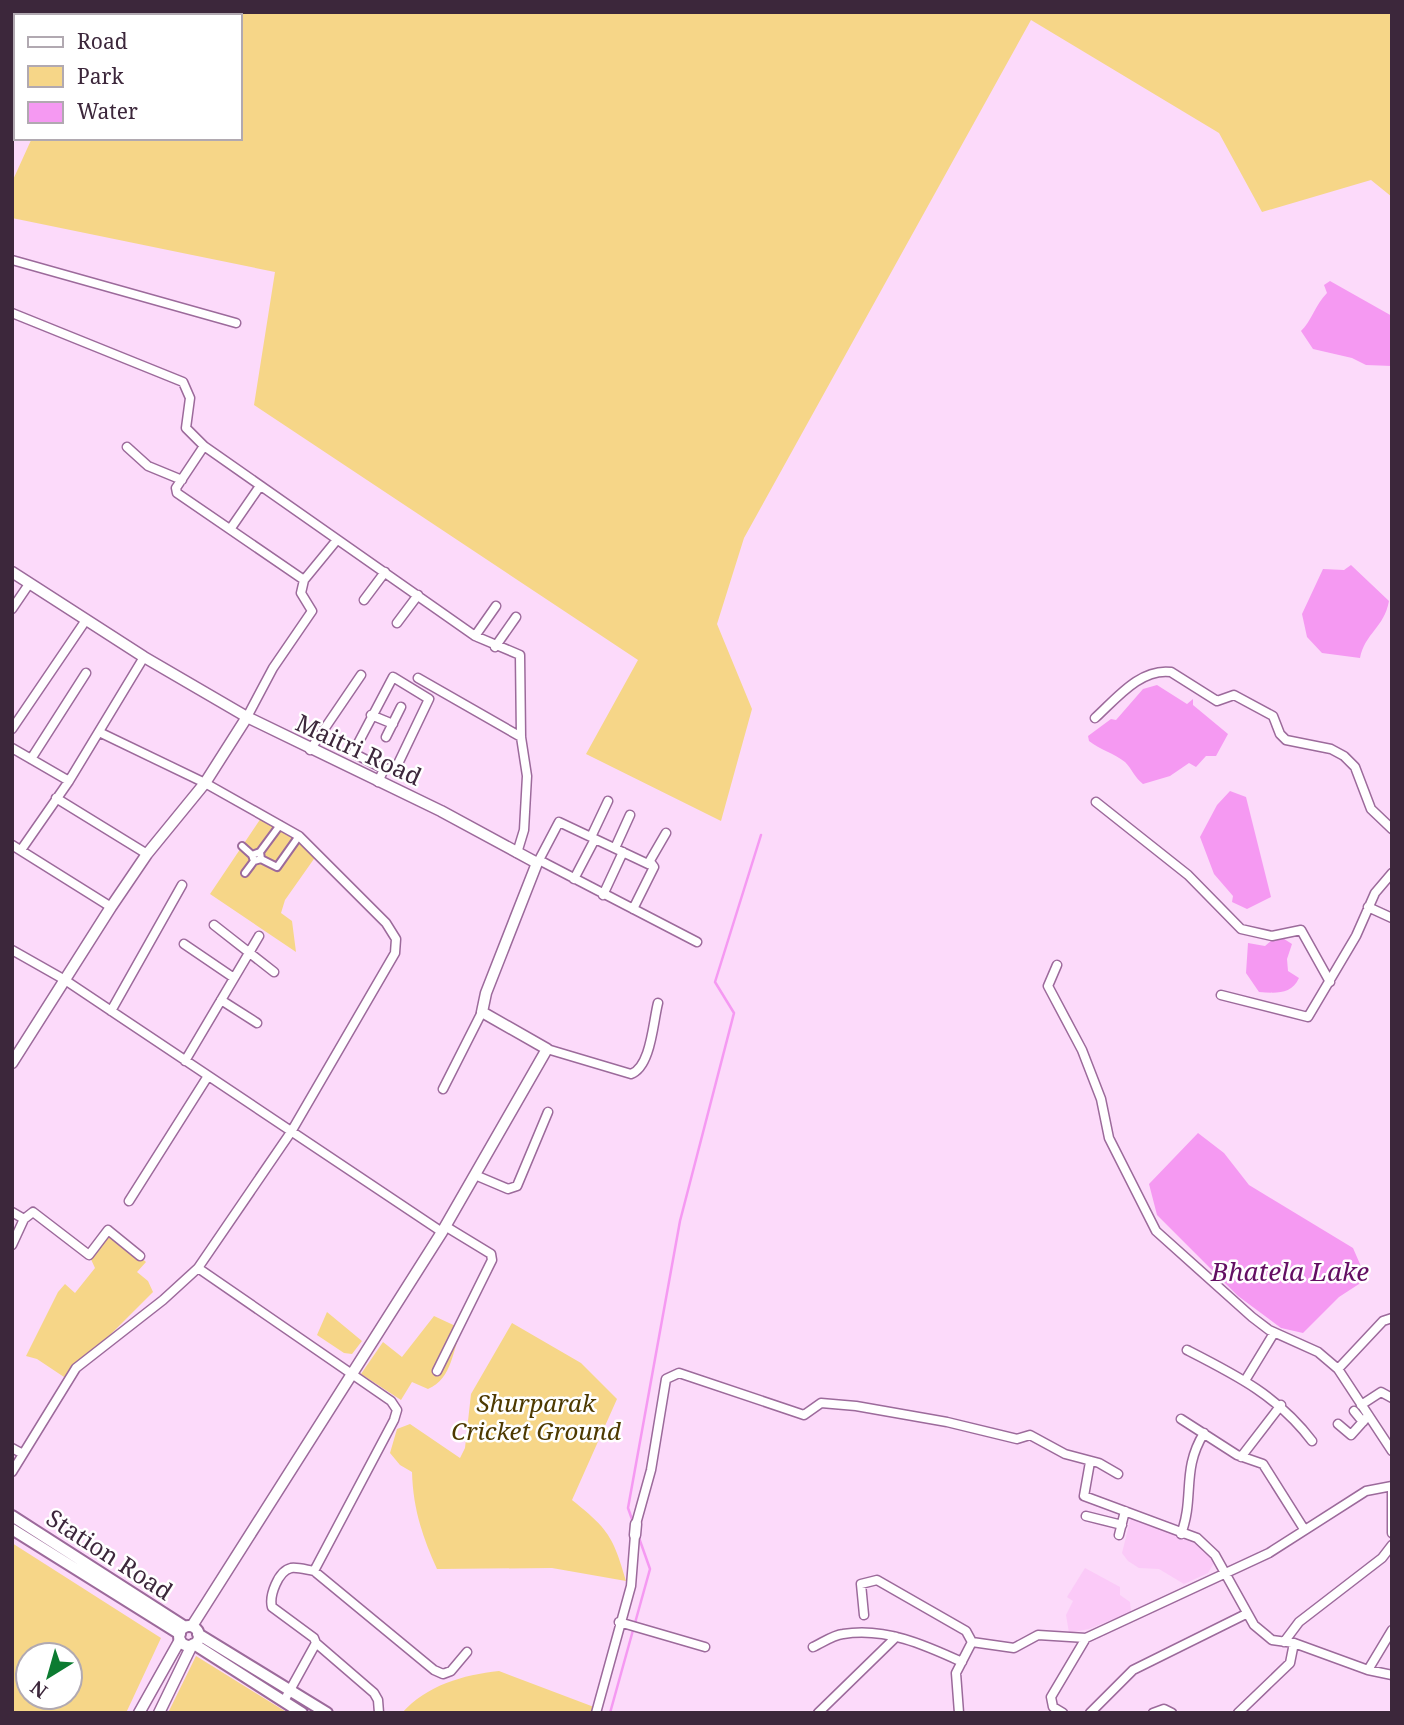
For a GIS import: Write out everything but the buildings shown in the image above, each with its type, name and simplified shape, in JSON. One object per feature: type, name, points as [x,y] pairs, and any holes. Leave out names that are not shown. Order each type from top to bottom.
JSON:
[{"type":"main road","name":"Station Road","points":[[14,1525],[189,1636],[302,1713]]},
{"type":"main road","name":"Station Road","points":[[189,1636],[290,1689],[327,1713]]},
{"type":"street","points":[[12,260],[236,323]]},
{"type":"street","points":[[12,313],[183,383],[190,398],[186,428],[204,446],[475,636],[495,647],[520,655],[521,737],[527,776],[524,830],[517,853]]},
{"type":"street","points":[[204,446],[176,488],[177,493],[304,580]]},
{"type":"street","points":[[127,447],[148,466],[181,480]]},
{"type":"street","points":[[231,528],[260,486]]},
{"type":"street","points":[[12,1063],[111,906],[147,854],[205,783],[247,718],[272,668],[312,607],[303,597],[301,588],[304,580],[336,541]]},
{"type":"street","name":"Maitri Road","points":[[12,572],[144,657],[247,718],[441,811],[517,853],[697,942]]},
{"type":"street","points":[[365,600],[385,572]]},
{"type":"street","points":[[12,609],[29,584]]},
{"type":"street","points":[[397,623],[418,595]]},
{"type":"street","points":[[475,636],[496,606]]},
{"type":"street","points":[[495,647],[516,617]]},
{"type":"street","points":[[12,729],[86,620]]},
{"type":"street","points":[[21,850],[69,782],[144,657]]},
{"type":"street","points":[[1095,718],[1144,676],[1164,671],[1171,672],[1217,701],[1234,695],[1273,716],[1280,734],[1286,740],[1331,749],[1344,756],[1356,767],[1371,809],[1392,830]]},
{"type":"street","points":[[31,759],[86,673]]},
{"type":"street","points":[[310,750],[360,675]]},
{"type":"street","points":[[393,677],[429,699],[396,768],[384,769],[354,751],[393,677]]},
{"type":"street","points":[[418,678],[521,737]]},
{"type":"street","points":[[386,737],[401,707]]},
{"type":"street","points":[[372,715],[393,724]]},
{"type":"street","points":[[12,1472],[76,1368],[163,1300],[198,1268],[291,1132],[395,953],[396,939],[386,923],[299,836],[205,783],[99,732]]},
{"type":"street","points":[[12,748],[69,782]]},
{"type":"street","points":[[378,782],[384,769]]},
{"type":"street","points":[[55,799],[147,854]]},
{"type":"street","points":[[574,879],[608,801]]},
{"type":"street","points":[[1096,802],[1188,875],[1241,929],[1272,936],[1301,930],[1330,982]]},
{"type":"street","points":[[603,895],[630,815]]},
{"type":"street","points":[[443,1089],[482,1012],[486,993],[538,862],[559,822],[651,863],[654,867],[634,909]]},
{"type":"street","points":[[245,873],[280,825]]},
{"type":"street","points":[[651,863],[666,833]]},
{"type":"street","points":[[243,846],[277,867],[299,836]]},
{"type":"street","points":[[12,845],[111,906]]},
{"type":"street","points":[[1221,995],[1308,1017],[1330,982],[1375,893],[1392,873]]},
{"type":"street","points":[[111,1011],[182,885]]},
{"type":"street","points":[[1368,907],[1392,918]]},
{"type":"street","points":[[214,925],[274,972]]},
{"type":"street","points":[[186,1061],[259,936]]},
{"type":"street","points":[[184,944],[234,978]]},
{"type":"street","points":[[12,950],[65,980],[291,1132],[444,1229],[491,1254],[492,1260],[437,1371]]},
{"type":"street","points":[[1057,965],[1048,986],[1082,1050],[1101,1100],[1109,1138],[1133,1183],[1144,1214],[1156,1231],[1252,1317],[1274,1333],[1318,1352],[1338,1368],[1357,1408],[1392,1451]]},
{"type":"street","points":[[221,1000],[257,1023]]},
{"type":"street","points":[[482,1012],[547,1049],[635,1073],[644,1060],[658,1003]]},
{"type":"street","points":[[139,1713],[444,1229],[547,1049]]},
{"type":"street","points":[[129,1201],[208,1076]]},
{"type":"street","points":[[475,1175],[508,1189],[517,1186],[548,1112]]},
{"type":"street","points":[[12,1212],[24,1219]]},
{"type":"street","points":[[12,1245],[24,1219],[33,1212],[89,1255],[107,1230],[139,1256]]},
{"type":"street","points":[[198,1268],[351,1376],[391,1401],[397,1410],[314,1572]]},
{"type":"street","points":[[1338,1368],[1383,1321],[1391,1319]]},
{"type":"street","points":[[1246,1379],[1274,1333]]},
{"type":"street","points":[[1187,1350],[1246,1379],[1281,1405],[1312,1441]]},
{"type":"street","points":[[596,1713],[631,1586],[636,1529],[651,1470],[661,1397],[666,1379],[679,1373],[804,1415],[821,1404],[890,1410],[1017,1439],[1030,1435],[1065,1454],[1099,1463],[1118,1474]]},
{"type":"street","points":[[1357,1408],[1381,1392],[1392,1398]]},
{"type":"street","points":[[1241,1457],[1281,1405]]},
{"type":"street","points":[[1181,1419],[1241,1457],[1256,1460],[1266,1468],[1304,1529]]},
{"type":"street","points":[[1338,1424],[1351,1435],[1366,1419]]},
{"type":"street","points":[[1181,1534],[1189,1512],[1191,1455],[1204,1433]]},
{"type":"street","points":[[12,1448],[23,1454]]},
{"type":"street","points":[[1090,1462],[1083,1494],[1197,1538],[1207,1546],[1254,1625],[1272,1640],[1294,1643],[1368,1670],[1392,1675]]},
{"type":"street","points":[[972,1642],[1014,1648],[1038,1635],[1086,1638],[1269,1553],[1366,1491],[1392,1487],[1392,1533]]},
{"type":"street","points":[[1119,1535],[1125,1511]]},
{"type":"street","points":[[1086,1516],[1122,1525]]},
{"type":"street","points":[[1284,1642],[1299,1622],[1382,1559],[1392,1545]]},
{"type":"street","points":[[379,1713],[378,1700],[374,1693],[316,1643],[314,1638],[277,1612],[270,1600],[286,1571],[292,1568],[314,1572],[434,1670],[443,1674],[451,1671],[467,1652]]},
{"type":"street","points":[[864,1615],[861,1584],[877,1580],[966,1631],[972,1642]]},
{"type":"street","points":[[1090,1713],[1133,1670],[1246,1614]]},
{"type":"street","points":[[619,1622],[705,1647]]},
{"type":"street","points":[[1368,1670],[1392,1630]]},
{"type":"street","points":[[813,1647],[842,1634],[896,1637],[918,1642],[962,1662]]},
{"type":"street","points":[[159,1713],[189,1636]]},
{"type":"street","points":[[818,1713],[896,1637]]},
{"type":"street","points":[[1063,1713],[1054,1707],[1051,1697],[1086,1638]]},
{"type":"street","points":[[959,1713],[956,1673],[972,1642]]},
{"type":"street","points":[[284,1701],[316,1643]]},
{"type":"street","points":[[1238,1713],[1290,1662],[1294,1643]]},
{"type":"street","points":[[1153,1713],[1164,1709],[1172,1713]]},
{"type":"shaded area","points":[[1131,1517],[1206,1548],[1214,1563],[1208,1573],[1184,1584],[1159,1569],[1139,1568],[1128,1561],[1122,1553]]},
{"type":"shaded area","points":[[1085,1568],[1120,1587],[1120,1595],[1130,1602],[1131,1612],[1089,1629],[1069,1633],[1066,1615],[1073,1601],[1067,1597]]},
{"type":"green space","points":[[1392,12],[1392,197],[1371,180],[1262,212],[1219,133],[1031,20],[744,538],[717,624],[752,709],[721,821],[586,754],[638,660],[254,405],[275,272],[12,218],[12,182],[31,140],[242,140],[242,14],[88,14]]},
{"type":"green space","points":[[261,818],[296,838],[316,856],[285,900],[281,913],[292,921],[296,952],[210,894]]},
{"type":"green space","points":[[108,1230],[146,1262],[137,1272],[148,1281],[153,1292],[70,1375],[64,1377],[37,1359],[26,1356],[58,1292],[65,1284],[75,1293],[95,1268],[89,1255]]},
{"type":"green space","points":[[327,1312],[362,1341],[352,1354],[344,1353],[317,1335]]},
{"type":"green space","points":[[434,1316],[462,1329],[451,1363],[436,1384],[428,1389],[412,1382],[401,1400],[361,1374],[383,1342],[402,1357]]},
{"type":"green space","name":"Shurparak Cricket Ground","points":[[512,1323],[581,1363],[617,1399],[572,1500],[608,1534],[626,1581],[552,1568],[437,1569],[419,1522],[412,1472],[400,1465],[390,1453],[397,1429],[410,1424],[460,1458],[465,1448],[471,1394]]},
{"type":"green space","points":[[12,1543],[161,1638],[126,1713],[12,1713]]},
{"type":"green space","points":[[196,1656],[288,1713],[168,1713]]},
{"type":"green space","points":[[499,1671],[594,1707],[590,1713],[402,1713],[434,1688],[472,1675]]},
{"type":"water","points":[[1330,281],[1392,316],[1392,366],[1366,365],[1352,358],[1313,349],[1301,331],[1327,293],[1324,285]]},
{"type":"water","points":[[1351,565],[1389,601],[1383,618],[1366,642],[1360,658],[1322,653],[1307,637],[1302,614],[1323,569],[1344,570]]},
{"type":"water","points":[[1157,685],[1187,704],[1193,699],[1193,705],[1228,734],[1216,756],[1206,756],[1196,767],[1189,763],[1170,776],[1143,784],[1125,762],[1093,744],[1088,736],[1111,719],[1116,720],[1143,689]]},
{"type":"water","points":[[1230,791],[1246,797],[1271,897],[1247,909],[1232,902],[1233,896],[1214,874],[1200,837],[1217,805]]},
{"type":"water","points":[[1278,935],[1292,944],[1287,959],[1288,971],[1299,978],[1292,988],[1287,990],[1259,992],[1246,973],[1248,943],[1265,946]]},
{"type":"water","name":"Bhatela Lake","points":[[1198,1133],[1224,1153],[1249,1185],[1353,1248],[1363,1271],[1359,1284],[1339,1297],[1303,1333],[1281,1328],[1238,1296],[1157,1215],[1149,1184]]},
{"type":"waterway","points":[[633,1522],[628,1508],[680,1221],[734,1013],[715,982],[761,835]]},
{"type":"waterway","points":[[610,1713],[650,1569],[638,1535]]}]
